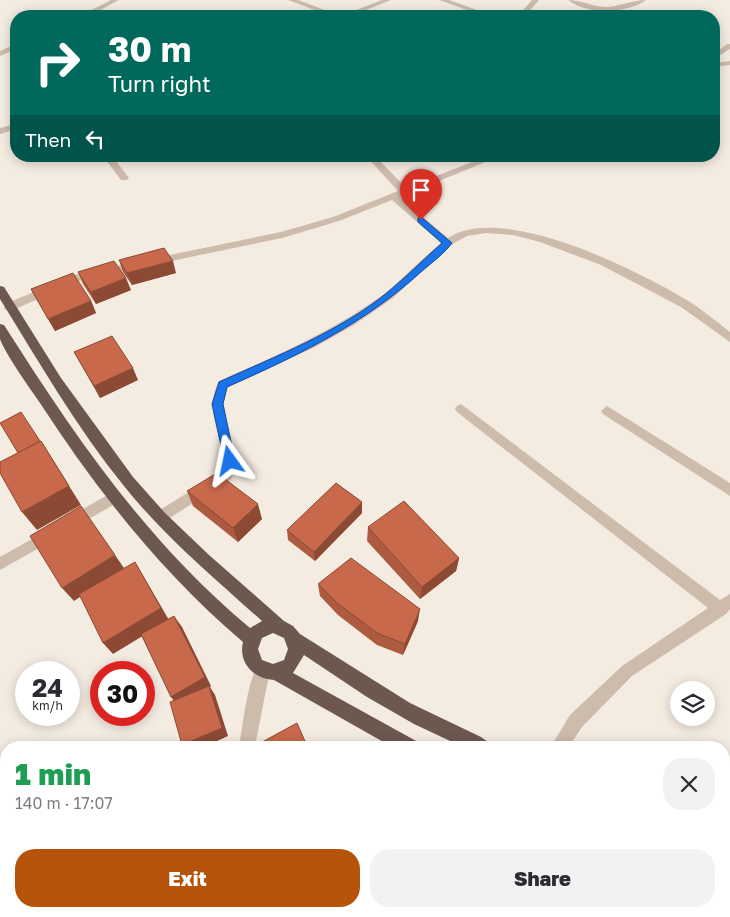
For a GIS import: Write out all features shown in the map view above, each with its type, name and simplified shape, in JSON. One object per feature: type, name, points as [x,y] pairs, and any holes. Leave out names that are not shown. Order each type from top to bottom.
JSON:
[{"type":"highway","points":[[0,290],[57,381],[123,474],[160,517],[204,560],[278,626]]},
{"type":"highway","points":[[0,328],[38,391],[112,498],[138,531],[211,608],[252,640]]},
{"type":"highway","points":[[399,741],[253,663],[249,652],[252,640],[258,632],[268,626],[278,626],[290,630],[297,641],[348,676],[421,718],[473,741]]},
{"type":"highway","points":[[269,671],[288,666],[296,655],[297,641]]},
{"type":"street","points":[[96,10],[116,0]]},
{"type":"street","points":[[291,0],[320,10]]},
{"type":"street","points":[[361,10],[388,0]]},
{"type":"street","points":[[442,0],[472,10]]},
{"type":"street","points":[[527,10],[536,0]]},
{"type":"street","points":[[571,0],[594,7],[615,10],[642,0]]},
{"type":"street","points":[[112,162],[124,178]]},
{"type":"street","points":[[376,162],[404,192]]},
{"type":"street","points":[[9,307],[82,276],[282,235],[336,219],[481,162]]},
{"type":"street","points":[[394,196],[447,243]]},
{"type":"street","points":[[160,517],[227,475],[230,461],[217,404],[223,384],[296,352],[361,315],[390,295],[447,243],[464,234],[489,228],[544,240],[616,269],[671,296],[730,338]]},
{"type":"street","points":[[461,409],[726,604],[628,672],[576,721],[563,741]]},
{"type":"street","points":[[606,411],[730,490]]},
{"type":"street","points":[[0,564],[112,498]]},
{"type":"street","points":[[248,741],[255,698],[269,671]]},
{"type":"building","points":[[164,248],[173,261],[127,273],[119,260]]},
{"type":"building","points":[[114,261],[126,278],[91,292],[78,272]]},
{"type":"building","points":[[73,273],[91,301],[48,319],[31,289]]},
{"type":"building","points":[[112,336],[133,368],[94,386],[74,352]]},
{"type":"building","points":[[21,412],[40,441],[18,453],[0,423]]},
{"type":"building","points":[[41,441],[69,486],[22,512],[0,473],[0,462]]},
{"type":"building","points":[[217,473],[258,504],[233,528],[187,491]]},
{"type":"building","points":[[336,483],[362,502],[314,552],[287,530]]},
{"type":"building","points":[[404,501],[459,558],[422,587],[368,527]]},
{"type":"building","points":[[81,506],[115,555],[62,588],[30,536]]},
{"type":"building","points":[[351,558],[420,609],[405,644],[377,633],[337,603],[318,584]]},
{"type":"building","points":[[135,562],[161,608],[103,643],[79,594]]},
{"type":"building","points":[[174,616],[205,677],[171,697],[141,634]]},
{"type":"building","points":[[209,686],[222,728],[191,741],[181,741],[170,702]]},
{"type":"building","points":[[297,723],[305,741],[264,741]]},
{"type":"route","points":[[230,461],[217,404],[223,384],[296,352],[361,315],[390,295],[447,243],[421,220]]}]
